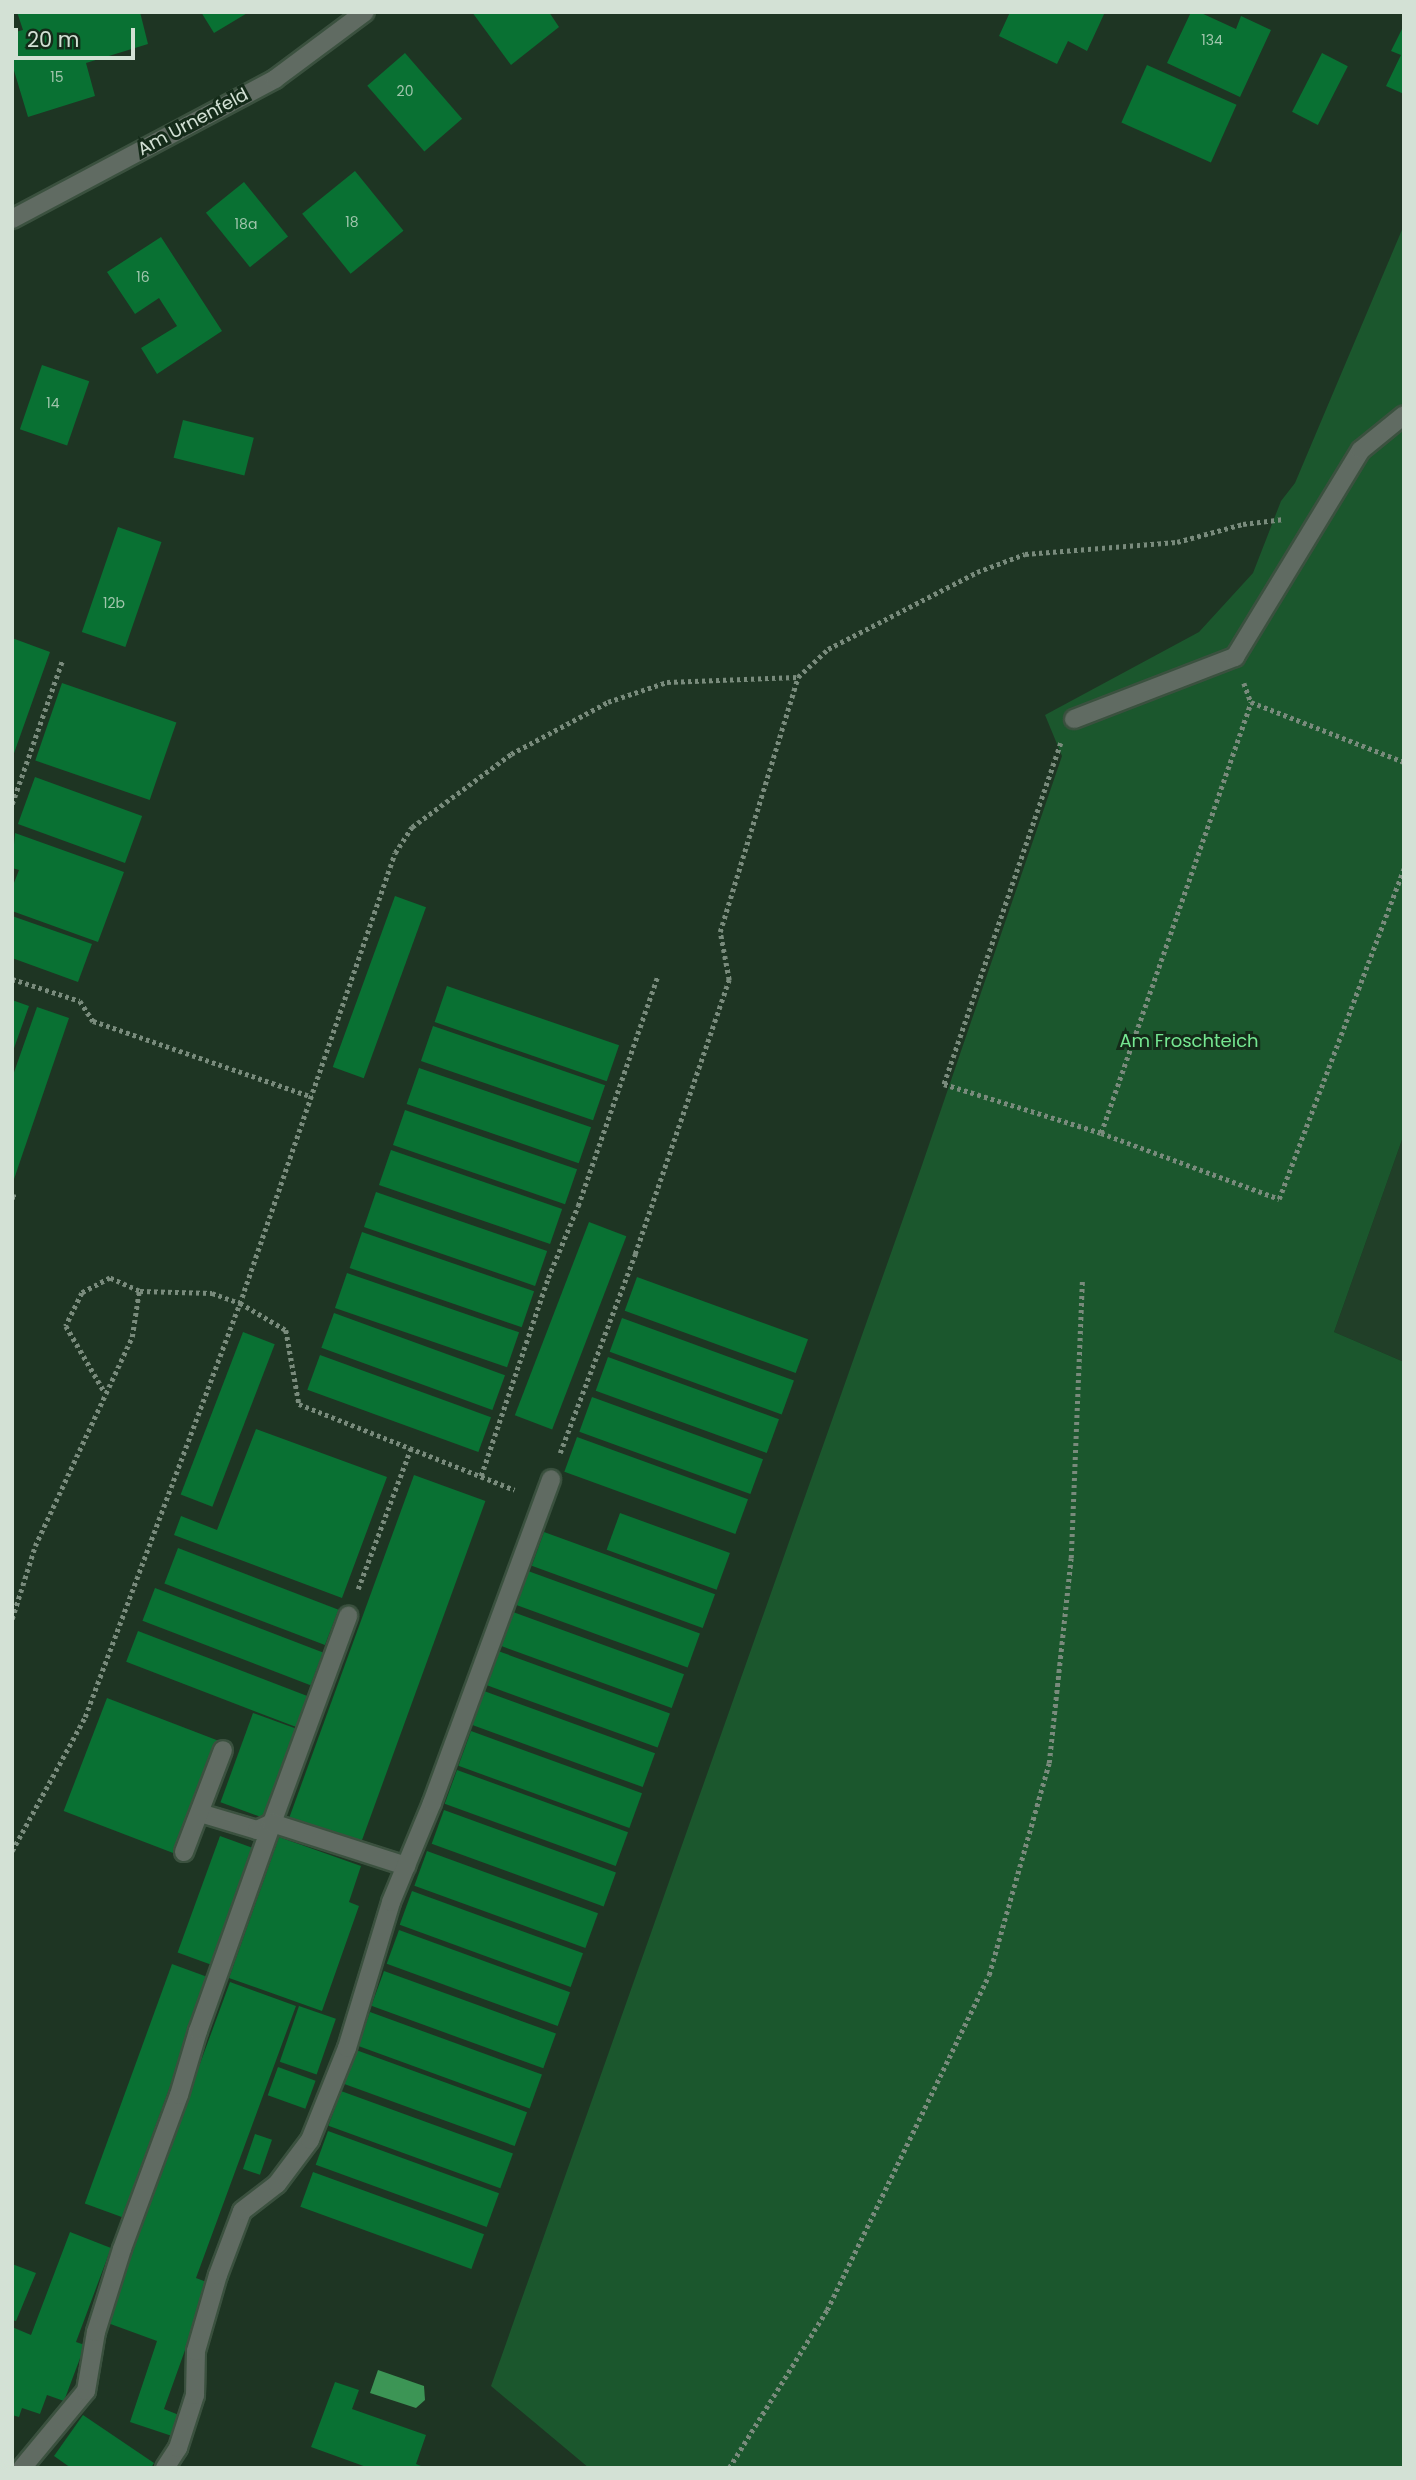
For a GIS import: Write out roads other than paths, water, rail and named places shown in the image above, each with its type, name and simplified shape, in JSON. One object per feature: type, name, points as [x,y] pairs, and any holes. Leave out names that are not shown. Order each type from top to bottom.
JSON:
[{"type":"street","name":"Am Urnenfeld","points":[[12,219],[275,79],[365,12]]},
{"type":"street","points":[[1074,719],[1235,657],[1361,450],[1404,415]]},
{"type":"street","points":[[165,2468],[178,2448],[195,2395],[197,2351],[218,2276],[242,2211],[277,2184],[310,2140],[347,2048],[391,1902],[551,1479]]},
{"type":"street","points":[[22,2468],[86,2391],[96,2332],[122,2249],[348,1616]]},
{"type":"street","points":[[184,1852],[223,1750]]},
{"type":"street","points":[[200,1813],[257,1830],[272,1823],[406,1866]]},
{"type":"park label","name":"Am Froschteich","points":[[1189,1041]]}]
